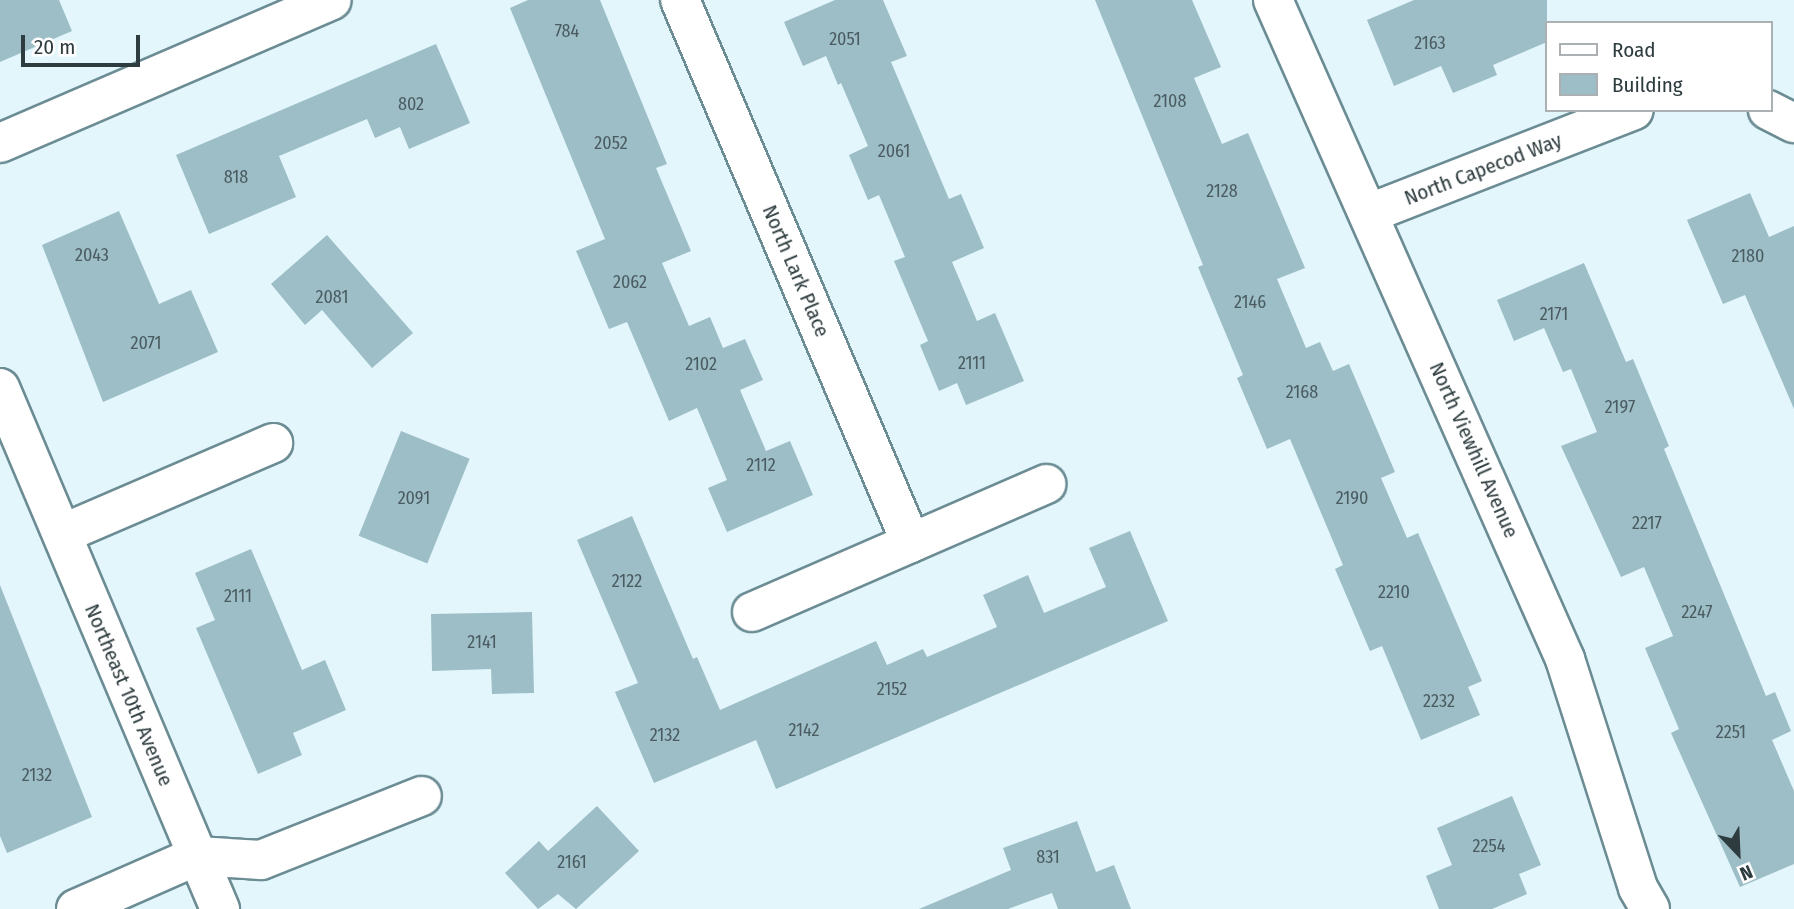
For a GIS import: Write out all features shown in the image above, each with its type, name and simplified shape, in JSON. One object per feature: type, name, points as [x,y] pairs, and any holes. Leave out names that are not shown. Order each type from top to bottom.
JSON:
[{"type":"street","points":[[0,143],[332,0]]},
{"type":"street","name":"North Lark Place","points":[[680,0],[911,543]]},
{"type":"street","name":"North Viewhill Avenue","points":[[1273,0],[1370,212],[1565,659],[1638,888],[1650,909]]},
{"type":"street","name":"North Capecod Way","points":[[1370,212],[1629,112]]},
{"type":"street","points":[[1772,112],[1794,123]]},
{"type":"street","name":"Northeast 10th Avenue","points":[[0,388],[220,909]]},
{"type":"street","points":[[61,534],[273,443]]},
{"type":"street","points":[[752,612],[1046,484]]},
{"type":"street","points":[[76,909],[197,856],[261,860],[422,796]]},
{"type":"building","points":[[0,0],[59,0],[72,31],[0,62]]},
{"type":"building","points":[[528,0],[600,0],[667,164],[656,168],[691,251],[662,263],[689,326],[710,317],[723,348],[745,339],[763,380],[740,390],[766,451],[790,441],[813,495],[727,532],[708,488],[727,480],[697,408],[669,421],[627,322],[609,329],[576,251],[605,239],[510,8]]},
{"type":"building","points":[[835,0],[883,0],[907,56],[891,62],[949,199],[961,194],[984,248],[952,262],[977,321],[995,313],[1024,381],[966,405],[957,383],[939,391],[920,345],[928,341],[894,261],[905,257],[879,195],[868,200],[849,155],[868,146],[841,83],[838,85],[826,56],[803,66],[784,22]]},
{"type":"building","points":[[1095,0],[1192,0],[1221,67],[1194,78],[1222,144],[1248,133],[1305,268],[1277,279],[1306,348],[1320,342],[1333,371],[1349,364],[1395,472],[1381,478],[1407,538],[1418,533],[1482,681],[1468,687],[1480,715],[1421,740],[1382,646],[1370,651],[1335,569],[1343,565],[1290,439],[1267,449],[1237,378],[1243,375],[1198,267],[1203,265]]},
{"type":"building","points":[[1414,0],[1547,0],[1546,42],[1493,65],[1497,75],[1453,93],[1441,66],[1394,86],[1367,20]]},
{"type":"building","points":[[436,44],[470,123],[409,149],[400,127],[375,138],[367,119],[279,156],[296,197],[209,234],[176,155]]},
{"type":"building","points":[[1750,193],[1769,237],[1794,226],[1794,409],[1745,295],[1723,304],[1687,220]]},
{"type":"building","points":[[119,211],[159,304],[191,290],[218,352],[103,402],[42,245]]},
{"type":"building","points":[[327,235],[413,333],[372,368],[322,310],[305,325],[271,284]]},
{"type":"building","points":[[1584,263],[1626,362],[1633,359],[1669,446],[1664,449],[1766,696],[1775,692],[1791,731],[1772,740],[1794,791],[1794,864],[1740,887],[1671,733],[1679,729],[1645,648],[1673,636],[1644,567],[1621,577],[1561,446],[1597,432],[1571,369],[1563,372],[1544,328],[1514,341],[1497,300]]},
{"type":"building","points":[[401,431],[470,459],[427,563],[359,536]]},
{"type":"building","points":[[632,516],[693,659],[697,657],[720,710],[876,641],[887,665],[923,649],[927,657],[997,627],[983,595],[1028,575],[1044,613],[1106,587],[1089,548],[1130,531],[1168,621],[776,789],[756,740],[654,783],[615,692],[638,683],[577,540]]},
{"type":"building","points":[[251,549],[302,670],[325,660],[346,710],[293,733],[302,755],[258,774],[196,628],[215,620],[195,573]]},
{"type":"building","points":[[0,585],[92,817],[7,853],[0,836]]},
{"type":"building","points":[[532,612],[534,693],[492,694],[491,669],[432,671],[431,614]]},
{"type":"building","points":[[1512,796],[1541,865],[1519,874],[1527,894],[1492,909],[1439,909],[1426,876],[1452,865],[1437,828]]},
{"type":"building","points":[[597,806],[639,851],[576,909],[558,894],[538,909],[505,873],[539,841],[548,851]]},
{"type":"building","points":[[1077,821],[1096,872],[1114,865],[1131,909],[1058,909],[1052,893],[1008,909],[919,909],[1011,870],[1003,848]]}]
